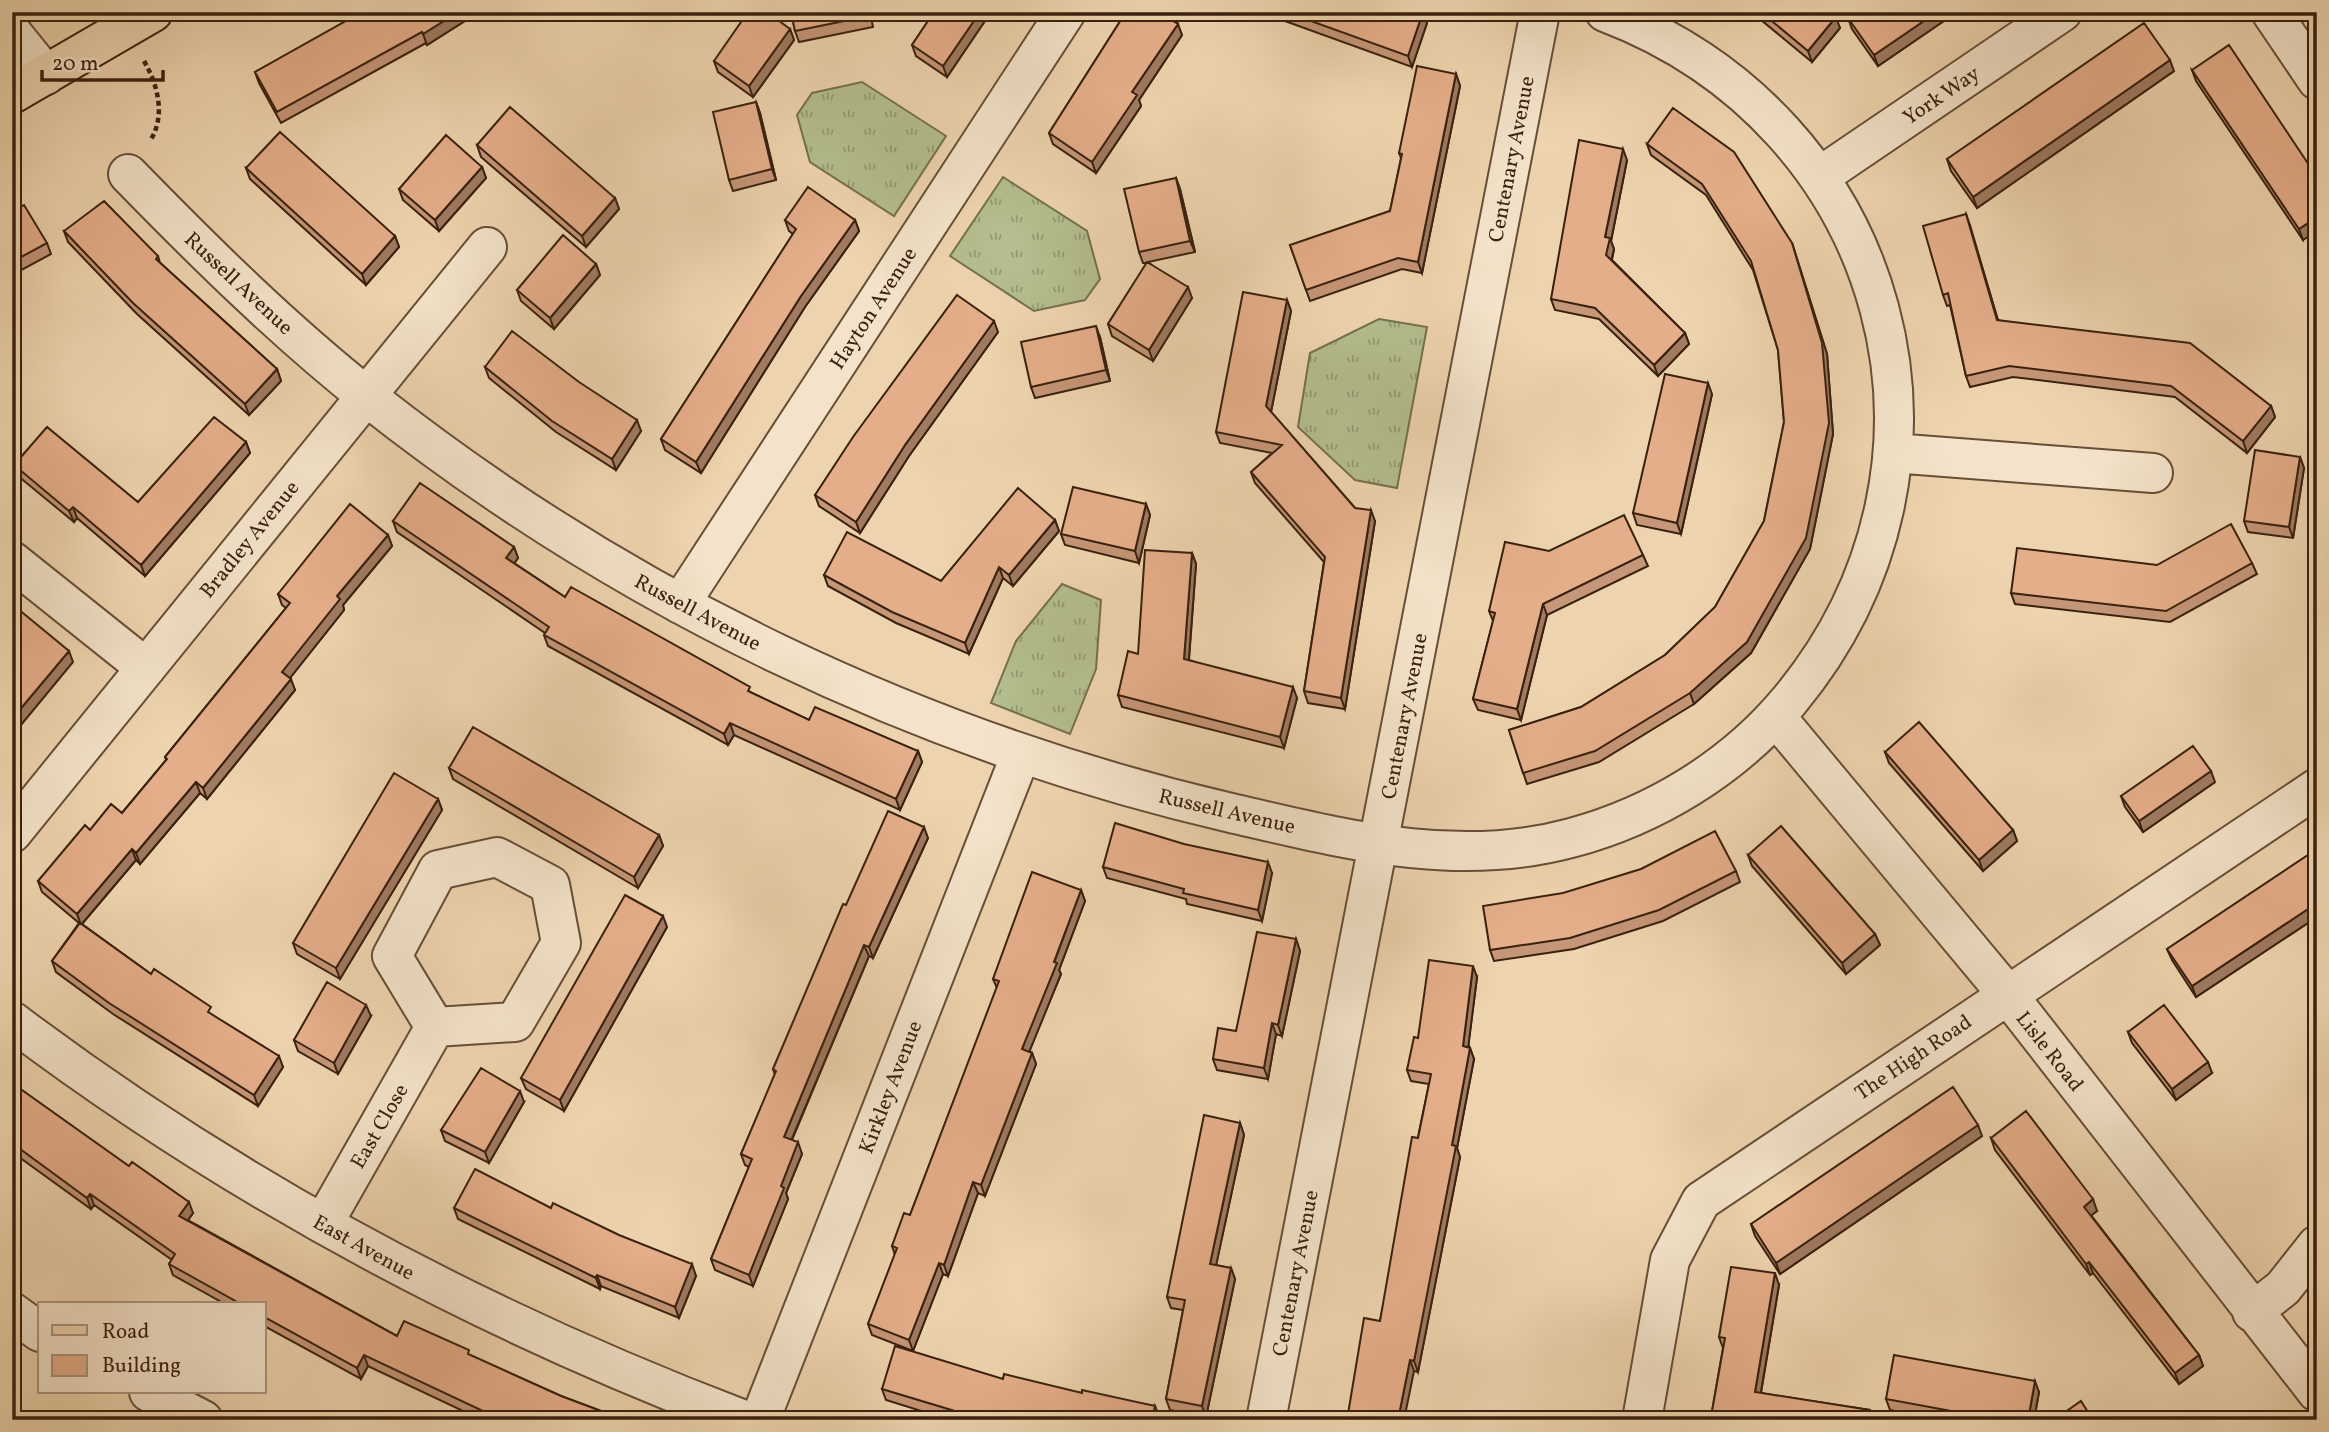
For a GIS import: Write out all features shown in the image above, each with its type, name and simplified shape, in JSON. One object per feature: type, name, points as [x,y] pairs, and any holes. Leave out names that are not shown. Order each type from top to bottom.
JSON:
[{"type":"main road","points":[[12,94],[139,20]]},
{"type":"street","name":"Hayton Avenue","points":[[680,604],[1066,12]]},
{"type":"street","name":"Centenary Avenue","points":[[1266,1420],[1540,12]]},
{"type":"street","name":"Russell Avenue","points":[[128,174],[203,251],[283,325],[365,395],[518,507],[680,604],[847,687],[1021,754],[1185,803],[1379,846],[1427,852],[1475,853],[1523,849],[1616,824],[1660,804],[1702,779],[1740,751],[1776,717],[1807,679],[1834,639],[1857,595],[1874,549],[1886,502],[1893,453],[1891,370],[1885,329],[1860,250],[1819,177],[1773,121],[1719,72],[1679,46],[1605,12]]},
{"type":"street","name":"York Way","points":[[1819,177],[2063,12]]},
{"type":"street","points":[[2271,12],[2317,80]]},
{"type":"street","points":[[12,33],[46,75]]},
{"type":"street","name":"Bradley Avenue","points":[[12,833],[486,247]]},
{"type":"street","points":[[1893,453],[2153,473]]},
{"type":"street","points":[[12,561],[146,668]]},
{"type":"street","name":"Lisle Road","points":[[1776,717],[2007,995],[2317,1392]]},
{"type":"street","name":"Kirkley Avenue","points":[[760,1420],[1021,754]]},
{"type":"street","name":"The High Road","points":[[1642,1420],[1670,1260],[1700,1201],[2317,788]]},
{"type":"street","points":[[497,857],[550,885],[561,943],[515,1022],[435,1027],[392,956],[438,870],[497,857]]},
{"type":"street","name":"East Avenue","points":[[12,1021],[90,1080],[323,1224],[435,1286],[627,1376],[744,1420]]},
{"type":"street","name":"East Close","points":[[323,1224],[435,1027]]},
{"type":"street","points":[[2252,1312],[2283,1288],[2317,1245]]},
{"type":"street","points":[[12,1312],[38,1331]]},
{"type":"street","points":[[153,1394],[203,1420]]},
{"type":"path","points":[[128,174],[159,128],[157,84],[139,20]]},
{"type":"green space","points":[[862,82],[946,136],[894,216],[810,162],[797,115],[812,93]]},
{"type":"green space","points":[[1003,177],[1087,231],[1100,279],[1085,300],[1034,311],[950,256]]},
{"type":"green space","points":[[1379,319],[1427,327],[1397,488],[1355,480],[1298,427],[1310,353]]},
{"type":"green space","points":[[1062,584],[1101,600],[1096,669],[1070,734],[991,703],[1016,641]]},
{"type":"building","points":[[362,12],[458,12],[423,34],[422,32],[277,112],[255,72]]},
{"type":"building","points":[[748,12],[767,12],[790,29],[749,86],[714,61]]},
{"type":"building","points":[[791,12],[868,12],[869,16],[795,31]]},
{"type":"building","points":[[934,12],[980,12],[943,66],[912,45]]},
{"type":"building","points":[[1126,12],[1172,12],[1168,18],[1178,24],[1132,92],[1137,95],[1092,162],[1049,133]]},
{"type":"building","points":[[1286,12],[1423,12],[1408,56]]},
{"type":"building","points":[[1761,12],[1830,12],[1836,17],[1808,51]]},
{"type":"building","points":[[1856,12],[1937,12],[1874,55],[1848,18]]},
{"type":"building","points":[[2144,23],[2170,60],[1973,197],[1947,159]]},
{"type":"building","points":[[2229,45],[2317,177],[2317,217],[2299,229],[2192,70]]},
{"type":"building","points":[[1417,66],[1456,74],[1418,262],[1398,258],[1306,290],[1290,245],[1390,211]]},
{"type":"building","points":[[756,102],[772,169],[729,180],[713,112]]},
{"type":"building","points":[[510,107],[615,198],[582,236],[477,145]]},
{"type":"building","points":[[1673,108],[1734,152],[1792,243],[1822,343],[1829,423],[1806,538],[1747,642],[1690,693],[1595,751],[1523,773],[1509,730],[1581,707],[1665,655],[1715,607],[1764,521],[1784,422],[1778,350],[1751,261],[1702,184],[1647,144]]},
{"type":"building","points":[[280,132],[395,236],[362,274],[246,168]]},
{"type":"building","points":[[446,135],[482,167],[435,220],[399,189]]},
{"type":"building","points":[[1579,140],[1623,149],[1605,237],[1610,238],[1606,255],[1685,333],[1654,365],[1595,308],[1551,299]]},
{"type":"building","points":[[1176,178],[1190,241],[1139,252],[1124,189]]},
{"type":"building","points":[[808,187],[855,220],[801,296],[696,462],[661,439],[796,229],[785,220]]},
{"type":"building","points":[[104,201],[158,256],[156,259],[277,369],[245,404],[133,303],[64,231]]},
{"type":"building","points":[[24,205],[47,243],[12,262],[12,211]]},
{"type":"building","points":[[1966,214],[1997,320],[2190,343],[2271,406],[2243,441],[2171,386],[2009,366],[1966,376],[1948,293],[1943,295],[1923,226]]},
{"type":"building","points":[[563,235],[596,264],[550,318],[517,290]]},
{"type":"building","points":[[1147,262],[1188,287],[1149,350],[1108,324]]},
{"type":"building","points":[[1243,292],[1287,300],[1266,406],[1355,508],[1371,510],[1341,698],[1304,691],[1325,557],[1251,472],[1282,445],[1216,432]]},
{"type":"building","points":[[957,295],[994,321],[905,445],[856,522],[815,495],[853,437]]},
{"type":"building","points":[[1096,326],[1106,370],[1031,387],[1021,342]]},
{"type":"building","points":[[512,331],[579,382],[637,420],[612,459],[552,421],[485,367]]},
{"type":"building","points":[[1665,374],[1708,383],[1677,523],[1633,513]]},
{"type":"building","points":[[214,417],[246,442],[141,565],[73,507],[69,511],[14,465],[47,427],[138,502]]},
{"type":"building","points":[[2255,450],[2300,457],[2289,527],[2244,521]]},
{"type":"building","points":[[420,483],[514,547],[506,558],[565,597],[571,587],[750,687],[748,691],[809,720],[815,707],[918,751],[896,799],[730,723],[724,734],[544,635],[549,627],[393,521]]},
{"type":"building","points":[[1073,487],[1146,504],[1135,551],[1061,534]]},
{"type":"building","points":[[1018,488],[1055,520],[1009,575],[999,567],[965,643],[892,612],[824,575],[847,532],[941,581]]},
{"type":"building","points":[[350,504],[388,535],[337,596],[340,599],[282,672],[291,679],[203,788],[196,782],[136,853],[132,849],[77,914],[38,881],[85,825],[90,830],[111,804],[122,813],[167,759],[165,757],[290,603],[278,594]]},
{"type":"building","points":[[1624,515],[1643,555],[1543,604],[1517,709],[1473,699],[1495,613],[1489,611],[1505,542],[1549,551]]},
{"type":"building","points":[[2231,524],[2252,563],[2166,611],[2011,593],[2017,548],[2157,565]]},
{"type":"building","points":[[1145,550],[1192,553],[1184,659],[1293,687],[1280,737],[1118,695],[1128,651],[1138,654]]},
{"type":"building","points":[[12,604],[69,651],[12,719]]},
{"type":"building","points":[[1919,722],[2013,830],[1979,860],[1885,752]]},
{"type":"building","points":[[473,727],[659,835],[634,877],[449,768]]},
{"type":"building","points":[[2193,746],[2211,771],[2139,821],[2121,796]]},
{"type":"building","points":[[394,773],[438,799],[336,968],[293,943]]},
{"type":"building","points":[[888,811],[924,827],[869,947],[864,945],[784,1137],[798,1142],[781,1186],[784,1188],[749,1275],[711,1259],[752,1159],[741,1154],[776,1071],[773,1069],[843,904],[846,905]]},
{"type":"building","points":[[1115,823],[1184,844],[1268,862],[1258,910],[1183,893],[1184,889],[1103,867]]},
{"type":"building","points":[[1781,826],[1875,934],[1842,963],[1748,855]]},
{"type":"building","points":[[1715,831],[1736,871],[1659,910],[1570,938],[1490,950],[1483,906],[1563,893],[1641,869]]},
{"type":"building","points":[[2317,849],[2317,903],[2192,986],[2167,949]]},
{"type":"building","points":[[1032,872],[1081,890],[1054,962],[1057,963],[1022,1049],[1032,1053],[981,1185],[973,1182],[944,1265],[939,1263],[909,1340],[868,1324],[897,1248],[892,1246],[904,1213],[910,1215],[999,981],[993,979]]},
{"type":"building","points":[[625,895],[663,916],[560,1100],[521,1078]]},
{"type":"building","points":[[80,923],[151,974],[154,969],[211,1007],[208,1012],[279,1056],[254,1095],[109,1003],[52,961]]},
{"type":"building","points":[[1257,932],[1296,939],[1278,1025],[1272,1023],[1264,1068],[1213,1059],[1218,1028],[1236,1031]]},
{"type":"building","points":[[1429,960],[1473,966],[1463,1046],[1470,1048],[1452,1145],[1456,1146],[1414,1361],[1410,1360],[1398,1420],[1347,1420],[1364,1318],[1380,1321],[1412,1137],[1418,1138],[1431,1074],[1407,1070],[1414,1037],[1418,1038]]},
{"type":"building","points":[[327,982],[366,1005],[334,1063],[294,1040]]},
{"type":"building","points":[[2164,1005],[2208,1062],[2172,1089],[2128,1032]]},
{"type":"building","points":[[481,1068],[520,1091],[485,1152],[441,1130]]},
{"type":"building","points":[[12,1083],[129,1166],[132,1162],[189,1202],[179,1216],[397,1336],[404,1321],[469,1350],[468,1354],[561,1396],[625,1420],[502,1420],[364,1355],[357,1368],[266,1318],[266,1302],[237,1302],[169,1264],[175,1254],[90,1194],[87,1198],[12,1143]]},
{"type":"building","points":[[1953,1087],[1978,1125],[1776,1263],[1751,1224]]},
{"type":"building","points":[[2026,1111],[2093,1199],[2084,1207],[2199,1355],[2175,1373],[2089,1262],[2086,1264],[1991,1138]]},
{"type":"building","points":[[1204,1115],[1240,1123],[1210,1264],[1231,1268],[1202,1406],[1166,1399],[1185,1300],[1167,1297]]},
{"type":"building","points":[[475,1169],[551,1208],[553,1203],[619,1235],[692,1264],[675,1307],[597,1275],[596,1278],[454,1208]]},
{"type":"building","points":[[1731,1267],[1775,1273],[1755,1392],[1870,1410],[1868,1420],[1727,1420],[1711,1417],[1725,1338],[1719,1337]]},
{"type":"building","points":[[895,1346],[1003,1379],[1004,1374],[1082,1393],[1082,1390],[1155,1406],[1152,1420],[1004,1420],[980,1414],[978,1418],[882,1389]]},
{"type":"building","points":[[1894,1355],[2035,1381],[2028,1420],[2000,1420],[1886,1399]]},
{"type":"building","points":[[2081,1401],[2093,1420],[2054,1420]]}]
